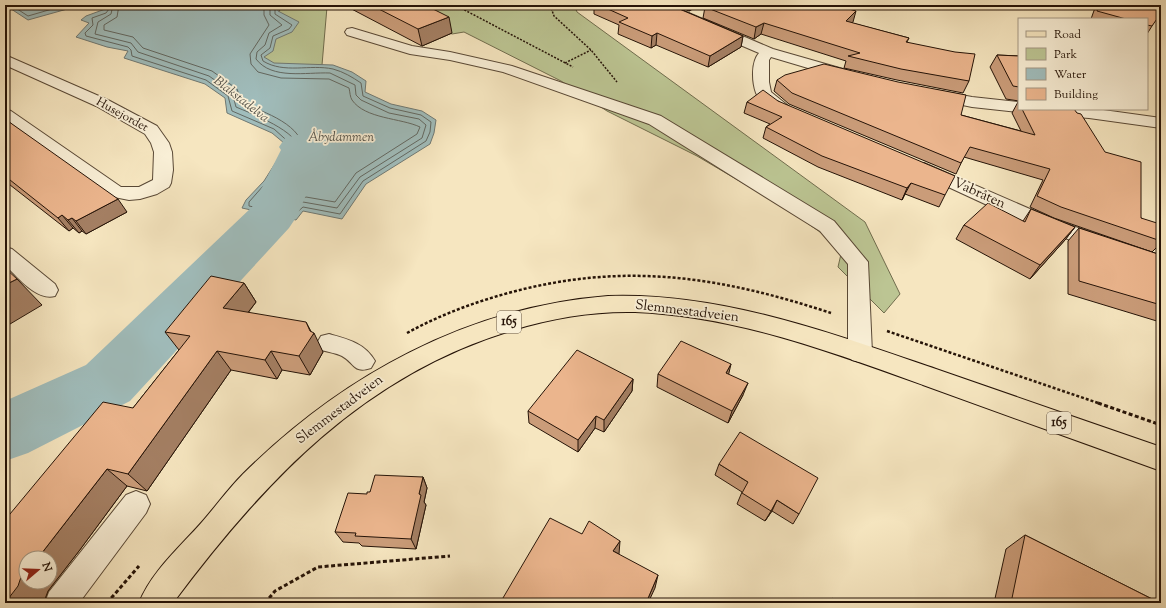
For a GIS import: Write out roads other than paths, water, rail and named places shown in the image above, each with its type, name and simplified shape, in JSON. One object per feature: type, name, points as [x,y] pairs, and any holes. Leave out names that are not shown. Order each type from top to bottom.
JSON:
[{"type":"main road","name":"Slemmestadveien","points":[[154,603],[252,484],[312,429],[362,390],[389,373],[466,335],[548,312],[594,306],[634,304],[674,307],[749,320],[860,353],[1161,459]]},
{"type":"street","points":[[659,5],[768,52],[855,77]]},
{"type":"street","points":[[689,19],[706,8]]},
{"type":"street","points":[[352,32],[410,50],[450,56],[507,69],[655,120],[827,226],[858,262],[858,323],[860,353]]},
{"type":"street","points":[[768,52],[762,59],[761,82],[764,94],[782,108],[802,117]]},
{"type":"street","name":"Husejordet","points":[[5,59],[102,103],[151,130],[160,143],[163,152],[164,170],[162,183],[150,191],[131,195],[116,192],[5,114]]},
{"type":"street","points":[[922,93],[972,102],[1018,108]]},
{"type":"street","points":[[1063,110],[1090,111],[1161,124]]},
{"type":"street","name":"Vabråten","points":[[911,164],[960,184],[1046,224],[1118,250]]},
{"type":"street","points":[[5,254],[47,290]]},
{"type":"street","points":[[330,343],[351,350],[363,361]]},
{"type":"street","points":[[60,603],[136,504]]},
{"type":"water","name":"Åbydammen","points":[[5,5],[279,5],[278,11],[299,22],[292,32],[276,39],[273,51],[264,57],[274,63],[333,65],[352,72],[366,81],[365,92],[391,104],[422,111],[436,120],[434,133],[430,144],[366,184],[342,219],[303,211],[296,220],[242,208],[246,200],[264,181],[276,162],[290,148],[272,133],[227,113],[225,98],[205,84],[124,58],[128,51],[107,47],[76,37],[89,23],[81,20],[86,16],[108,8],[78,6],[28,20]]},
{"type":"waterway","points":[[5,432],[108,383],[272,216],[304,149],[301,147]]},
{"type":"water label","name":"Blakstadelva","points":[[241,100]]}]
